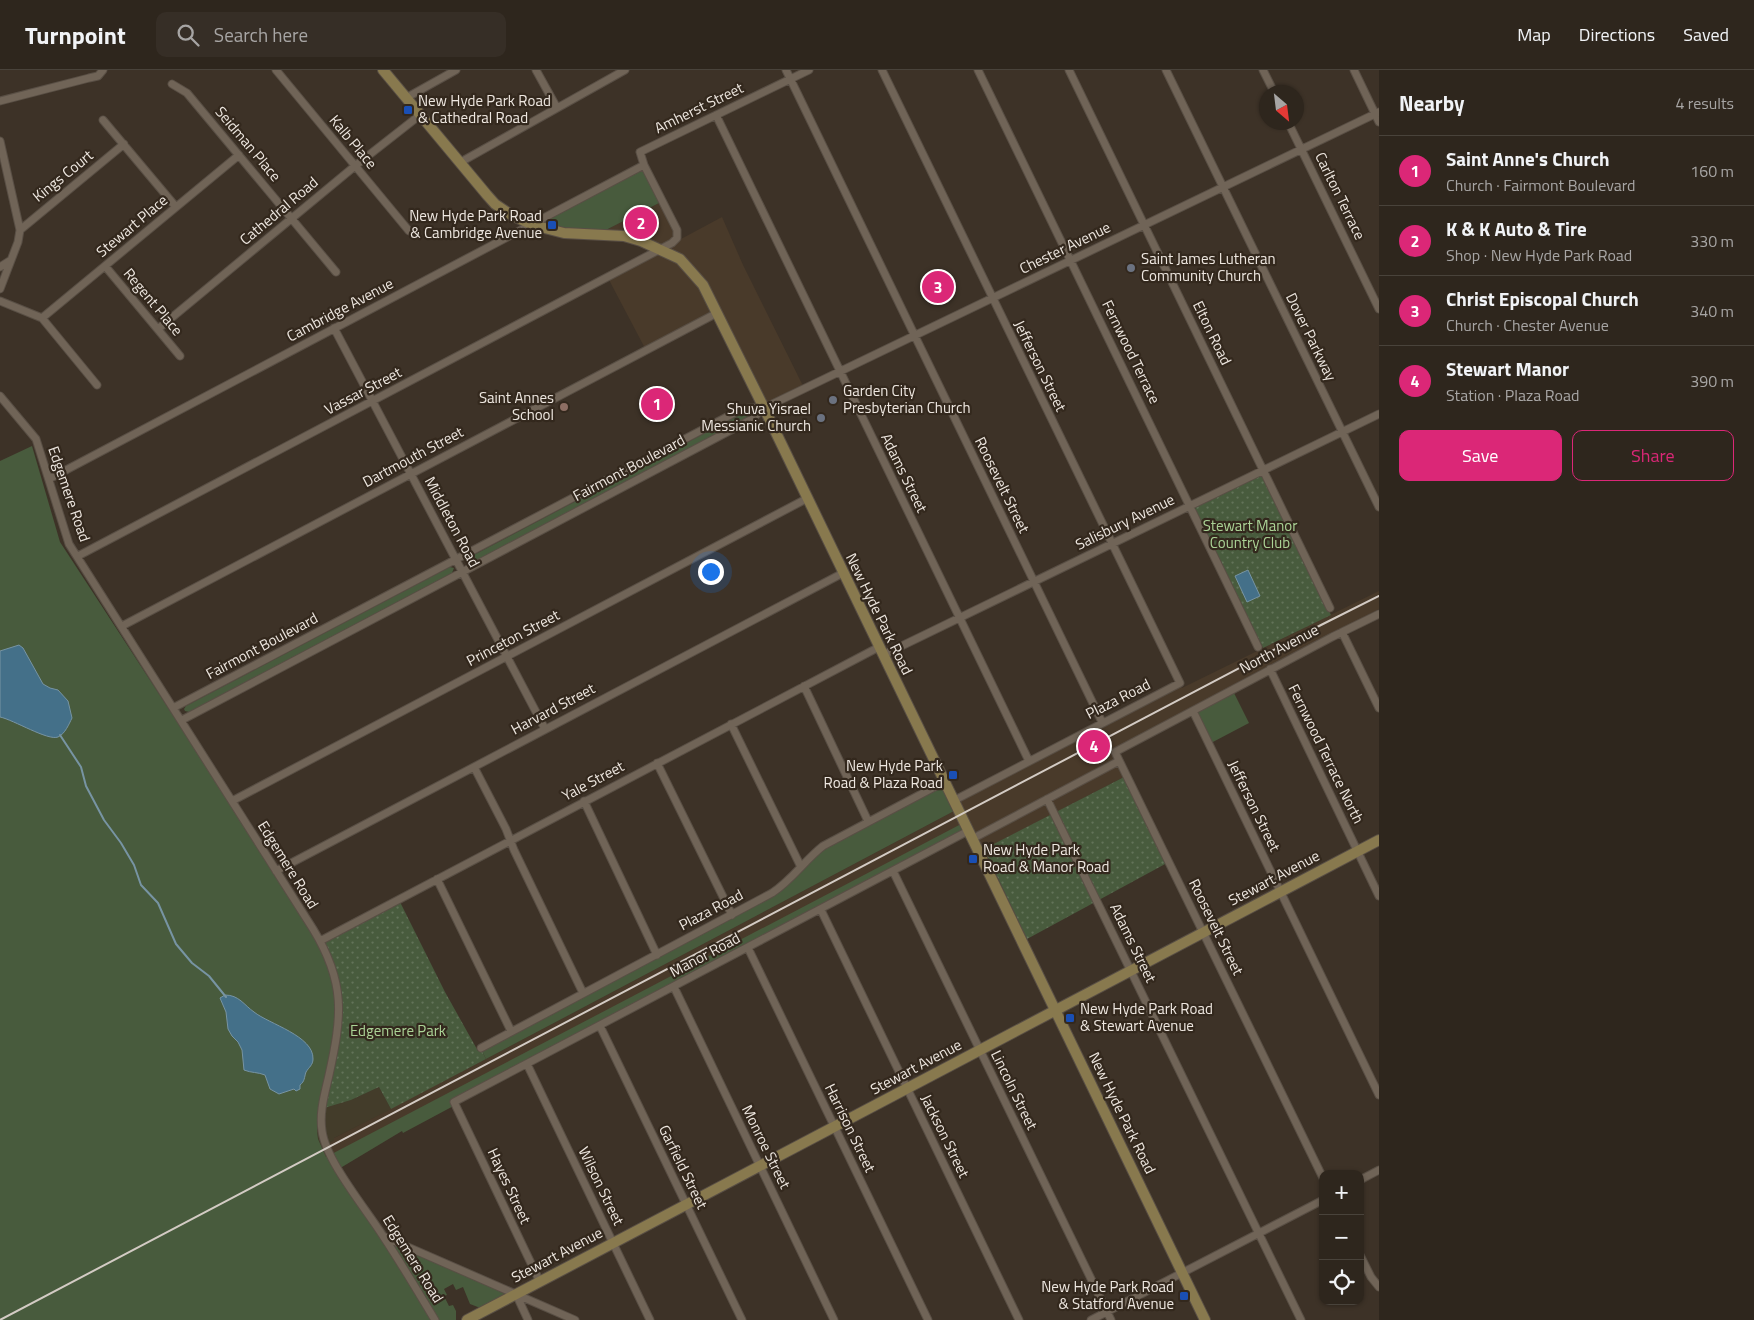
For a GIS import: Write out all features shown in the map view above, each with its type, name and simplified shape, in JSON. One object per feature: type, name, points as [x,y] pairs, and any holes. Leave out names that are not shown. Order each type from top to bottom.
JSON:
[{"type":"main road","name":"New Hyde Park Road","points":[[383,70],[495,204],[511,215],[564,233],[624,236],[660,249],[680,259],[703,286],[1206,1320]]},
{"type":"main road","name":"Stewart Avenue","points":[[467,1320],[1379,840]]},
{"type":"street","points":[[0,100],[98,76],[103,70]]},
{"type":"street","name":"Kalb Place","points":[[276,70],[409,231]]},
{"type":"street","points":[[406,98],[456,70]]},
{"type":"street","points":[[536,70],[557,108]]},
{"type":"street","points":[[459,163],[625,70]]},
{"type":"street","name":"Roosevelt Street","points":[[786,70],[1102,722]]},
{"type":"street","name":"Amherst Street","points":[[644,165],[640,152],[809,70]]},
{"type":"street","name":"Jefferson Street","points":[[882,70],[1175,673]]},
{"type":"street","name":"Fernwood Terrace","points":[[978,70],[1258,647]]},
{"type":"street","name":"Elton Road","points":[[1069,70],[1330,608]]},
{"type":"street","name":"Dover Parkway","points":[[1166,70],[1379,507]]},
{"type":"street","points":[[1263,70],[1270,85]]},
{"type":"street","points":[[1354,70],[1377,113],[1379,122]]},
{"type":"street","name":"Seidman Place","points":[[172,84],[187,93],[336,272]]},
{"type":"street","name":"Chester Avenue","points":[[764,408],[1377,113]]},
{"type":"street","name":"Cathedral Road","points":[[158,329],[355,166],[420,115]]},
{"type":"street","name":"Adams Street","points":[[716,115],[1029,761]]},
{"type":"street","points":[[103,120],[176,207]]},
{"type":"street","name":"Carlton Terrace","points":[[1292,130],[1379,309]]},
{"type":"street","points":[[0,141],[3,169],[20,230],[18,242],[0,289]]},
{"type":"street","name":"Kings Court","points":[[20,230],[124,144]]},
{"type":"street","name":"Stewart Place","points":[[42,318],[239,155]]},
{"type":"street","name":"Cambridge Avenue","points":[[49,479],[644,165]]},
{"type":"street","name":"Vassar Street","points":[[78,556],[672,243],[677,238],[677,230],[644,165]]},
{"type":"street","points":[[0,266],[11,260]]},
{"type":"street","name":"Regent Place","points":[[105,266],[180,356]]},
{"type":"street","points":[[0,302],[42,318],[97,385]]},
{"type":"street","name":"Dartmouth Street","points":[[122,626],[717,313]]},
{"type":"street","name":"Middleton Road","points":[[334,328],[545,729]]},
{"type":"street","name":"Edgemere Road","points":[[0,396],[36,439],[68,539],[320,941],[334,974],[340,1004],[338,1037],[321,1114],[324,1141],[334,1164],[384,1237],[435,1320]]},
{"type":"street","name":"Fairmont Boulevard","points":[[174,708],[740,410],[764,408]]},
{"type":"street","name":"Fairmont Boulevard","points":[[182,720],[752,419],[764,408]]},
{"type":"street","name":"Salisbury Avenue","points":[[881,651],[959,617],[1379,414]]},
{"type":"street","name":"Princeton Street","points":[[232,801],[806,499]]},
{"type":"street","name":"Harvard Street","points":[[276,871],[843,573]]},
{"type":"street","name":"North Avenue","points":[[1193,711],[1270,669],[1379,614]]},
{"type":"street","points":[[1342,632],[1379,708]]},
{"type":"street","name":"Yale Street","points":[[320,941],[730,724],[804,686],[881,651]]},
{"type":"street","name":"Fernwood Terrace North","points":[[1270,669],[1379,896]]},
{"type":"street","name":"Plaza Road","points":[[953,801],[1180,683],[1175,673]]},
{"type":"street","points":[[804,686],[868,821]]},
{"type":"street","points":[[1119,761],[1115,752],[1193,711]]},
{"type":"street","name":"Jefferson Street","points":[[1193,711],[1379,1095]]},
{"type":"street","points":[[730,724],[801,867]]},
{"type":"street","name":"Roosevelt Street","points":[[1119,761],[1319,1170]]},
{"type":"street","name":"Manor Road","points":[[454,1102],[893,872],[1047,799],[1119,761]]},
{"type":"street","points":[[657,763],[732,915]]},
{"type":"street","points":[[474,767],[506,829],[583,993]]},
{"type":"street","name":"Plaza Road","points":[[481,1048],[780,888],[823,846],[944,782]]},
{"type":"street","name":"Adams Street","points":[[1047,799],[1301,1320]]},
{"type":"street","points":[[584,801],[657,955]]},
{"type":"street","name":"Lincoln Street","points":[[893,872],[1110,1320]]},
{"type":"street","points":[[437,878],[511,1031]]},
{"type":"street","name":"Jackson Street","points":[[821,910],[1019,1320]]},
{"type":"street","name":"Harrison Street","points":[[748,948],[928,1320]]},
{"type":"street","name":"Monroe Street","points":[[674,987],[834,1320]]},
{"type":"street","name":"Garfield Street","points":[[600,1026],[742,1320]]},
{"type":"street","name":"Wilson Street","points":[[527,1064],[650,1320]]},
{"type":"street","name":"Hayes Street","points":[[454,1102],[540,1282]]},
{"type":"street","points":[[1364,1178],[1379,1170]]},
{"type":"street","points":[[1091,1320],[1319,1202]]},
{"type":"street","points":[[384,1237],[575,1320]]},
{"type":"street","points":[[1362,1260],[1371,1277],[1379,1287]]},
{"type":"street","points":[[516,1294],[528,1320]]},
{"type":"shaded area","points":[[661,202],[681,239],[722,217],[743,265],[804,388],[763,407],[715,316],[647,352],[608,278],[661,250],[602,232]]},
{"type":"shaded area","points":[[1379,591],[1379,609],[1111,750],[1124,777],[977,853],[963,824],[341,1151],[0,1320],[0,1314],[334,1140],[334,1138],[956,810],[953,803],[1180,685],[1182,688]]},
{"type":"shaded area","points":[[379,1087],[391,1109],[334,1138],[334,1140],[321,1147],[317,1130],[321,1109],[351,1100]]},
{"type":"green space","points":[[644,167],[661,202],[602,232],[571,231],[538,224]]},
{"type":"green space","points":[[749,410],[752,411],[751,416],[470,564],[467,562],[468,558]]},
{"type":"green space","points":[[32,446],[60,542],[320,941],[338,988],[338,1037],[317,1130],[318,1139],[326,1157],[963,823],[967,831],[403,1133],[402,1131],[337,1170],[383,1238],[511,1294],[483,1309],[470,1304],[463,1287],[456,1290],[453,1284],[444,1289],[447,1295],[444,1296],[449,1306],[453,1305],[456,1311],[456,1320],[0,1320],[0,461]]},
{"type":"green space","name":"Stewart Manor Country Club","points":[[1263,473],[1331,615],[1263,648],[1194,506]]},
{"type":"green space","points":[[450,567],[454,568],[452,573],[189,712],[185,711],[186,706]]},
{"type":"green space","points":[[1231,687],[1249,723],[1211,743],[1193,707]]},
{"type":"green space","points":[[1124,777],[1167,863],[1027,939],[984,849]]},
{"type":"green space","points":[[942,782],[956,810],[486,1059],[481,1049],[779,889],[821,848]]},
{"type":"green space","name":"Edgemere Park","points":[[400,902],[445,992],[478,1051],[481,1049],[486,1059],[391,1109],[379,1087],[351,1100],[321,1109],[338,1037],[338,988],[321,943]]},
{"type":"water","points":[[1248,570],[1260,596],[1247,602],[1235,576]]},
{"type":"water","points":[[19,645],[23,648],[43,684],[58,690],[68,701],[72,718],[65,731],[58,737],[47,736],[0,717],[0,651]]},
{"type":"water","points":[[225,995],[238,999],[261,1017],[290,1031],[306,1044],[311,1051],[313,1061],[306,1072],[300,1089],[279,1094],[270,1089],[265,1075],[244,1070],[242,1050],[228,1029],[226,1012],[220,998]]},
{"type":"waterway","points":[[60,735],[81,767],[86,786],[104,820],[134,865],[141,885],[158,903],[176,944],[192,963],[209,976],[226,997]]},
{"type":"railway","points":[[0,1320],[1379,596]]},
{"type":"place","name":"New Hyde Park Road & Cathedral Road","points":[[408,110]]},
{"type":"place","name":"K & K Auto & Tire","points":[[641,223]]},
{"type":"place","name":"New Hyde Park Road & Cambridge Avenue","points":[[552,225]]},
{"type":"place","name":"Saint James Lutheran Community Church","points":[[1131,268]]},
{"type":"place","name":"Christ Episcopal Church","points":[[938,287]]},
{"type":"place","name":"Garden City Presbyterian Church","points":[[833,400]]},
{"type":"place","name":"Saint Anne's Church","points":[[657,404]]},
{"type":"place","name":"Saint Annes School","points":[[564,407]]},
{"type":"place","name":"Shuva Yisrael Messianic Church","points":[[821,418]]},
{"type":"place","name":"Stewart Manor","points":[[1094,746]]},
{"type":"place","name":"New Hyde Park Road & Plaza Road","points":[[953,775]]},
{"type":"place","name":"New Hyde Park Road & Manor Road","points":[[973,859]]},
{"type":"place","name":"New Hyde Park Road & Stewart Avenue","points":[[1070,1018]]},
{"type":"place","name":"New Hyde Park Road & Statford Avenue","points":[[1184,1296]]}]
